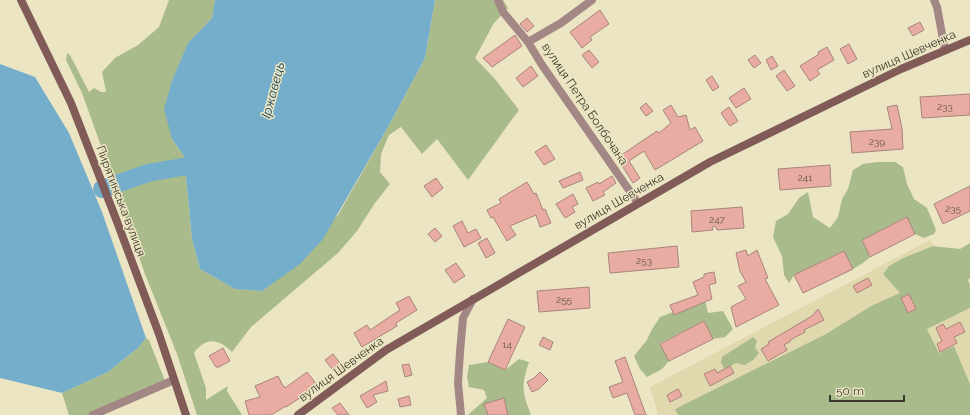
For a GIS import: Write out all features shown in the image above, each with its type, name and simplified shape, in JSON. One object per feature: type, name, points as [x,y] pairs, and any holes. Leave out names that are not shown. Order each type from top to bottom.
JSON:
[{"type":"street","name":"Пирятинська вулиця","points":[[21,0],[71,103],[159,334],[186,415]]},
{"type":"street","points":[[498,0],[503,12],[528,42]]},
{"type":"street","name":"вулиця Петра Болбочана","points":[[592,0],[561,23],[528,42],[542,65],[638,204]]},
{"type":"street","points":[[934,0],[937,7],[946,50]]},
{"type":"street","name":"вулиця Шевченка","points":[[298,415],[386,350],[472,299],[738,147],[902,69],[970,40]]},
{"type":"street","points":[[461,415],[458,383],[460,345],[463,318],[472,299]]},
{"type":"street","points":[[93,415],[174,380]]},
{"type":"shaded area","points":[[930,240],[933,246],[903,258],[889,266],[883,274],[901,293],[871,306],[826,334],[675,409],[678,415],[657,415],[658,414],[650,387]]},
{"type":"shaded area","points":[[970,308],[970,384],[954,347],[939,353],[927,328]]},
{"type":"green space","points":[[169,0],[215,0],[212,18],[188,43],[172,139],[184,156],[192,239],[200,269],[235,289],[262,291],[338,215],[425,58],[435,0],[503,0],[508,8],[494,23],[475,58],[495,79],[519,110],[468,180],[437,139],[422,154],[401,127],[389,135],[381,154],[380,172],[390,184],[375,203],[357,231],[338,253],[251,327],[232,352],[219,342],[211,341],[203,344],[194,353],[206,388],[206,400],[228,386],[227,391],[242,415],[197,415],[177,354],[145,274],[115,188],[138,179],[140,173],[113,180],[106,166],[101,146],[82,93],[66,60],[67,53],[70,55],[89,92],[94,88],[101,92],[106,92],[102,72],[115,58],[138,45],[159,27]]},
{"type":"green space","points":[[895,162],[903,167],[907,184],[914,199],[927,208],[936,230],[934,234],[924,238],[915,234],[906,217],[862,240],[870,257],[853,269],[843,251],[794,275],[789,283],[784,275],[782,256],[773,237],[776,221],[788,214],[799,198],[808,192],[813,217],[830,228],[838,217],[842,199],[848,189],[853,170],[863,164]]},
{"type":"green space","points":[[970,243],[970,278],[968,280],[970,285],[970,308],[927,329],[939,353],[954,346],[970,384],[970,415],[678,415],[675,409],[826,334],[871,306],[900,293],[883,274],[889,266],[903,258],[933,246],[960,249]]},
{"type":"green space","points":[[705,300],[708,313],[723,311],[733,329],[725,337],[713,339],[704,321],[660,343],[669,361],[662,369],[647,377],[640,369],[634,356],[647,340],[660,317]]},
{"type":"green space","points":[[753,337],[757,341],[755,348],[759,353],[753,360],[745,365],[736,363],[725,369],[721,363],[722,357]]},
{"type":"green space","points":[[146,338],[149,340],[165,381],[90,415],[69,415],[62,393],[108,372],[139,347]]},
{"type":"green space","points":[[519,359],[529,362],[524,383],[524,394],[531,415],[468,415],[487,398],[484,390],[469,387],[467,377],[469,365],[488,362],[505,370]]},
{"type":"water","points":[[215,0],[435,0],[425,58],[388,127],[323,239],[300,264],[262,291],[235,289],[200,269],[192,239],[184,156],[172,139],[164,109],[172,81],[188,43],[212,18]]},
{"type":"water","points":[[0,64],[35,77],[69,133],[102,212],[146,338],[139,347],[108,372],[62,393],[0,378]]},
{"type":"building","points":[[600,10],[609,24],[590,37],[592,40],[582,48],[570,32]]},
{"type":"building","points":[[527,18],[534,26],[527,32],[520,24]]},
{"type":"building","points":[[920,22],[924,30],[913,36],[908,28]]},
{"type":"building","points":[[515,35],[522,46],[492,67],[483,58]]},
{"type":"building","points":[[849,44],[857,59],[848,64],[840,49]]},
{"type":"building","points":[[827,47],[834,60],[817,70],[820,74],[810,81],[800,66]]},
{"type":"building","points":[[589,50],[599,62],[592,68],[582,55]]},
{"type":"building","points":[[755,55],[761,63],[754,68],[748,60]]},
{"type":"building","points":[[772,56],[778,66],[771,70],[766,60]]},
{"type":"building","points":[[531,66],[538,76],[523,87],[516,78]]},
{"type":"building","points":[[784,70],[795,86],[787,91],[776,76]]},
{"type":"building","points":[[712,76],[719,87],[713,91],[706,80]]},
{"type":"building","points":[[744,88],[751,99],[736,108],[729,98]]},
{"type":"building","points":[[970,94],[970,115],[922,118],[920,97]]},
{"type":"building","points":[[646,103],[653,111],[646,116],[640,108]]},
{"type":"building","points":[[671,105],[678,117],[686,115],[690,130],[695,127],[703,141],[655,170],[644,151],[629,161],[640,178],[633,183],[617,158],[657,131],[659,133],[671,123],[663,110]]},
{"type":"building","points":[[897,105],[902,128],[903,149],[852,153],[850,132],[892,129],[887,107]]},
{"type":"building","points":[[729,107],[738,121],[730,126],[721,113]]},
{"type":"building","points":[[546,145],[555,159],[544,165],[535,152]]},
{"type":"building","points":[[830,165],[831,186],[780,190],[778,169]]},
{"type":"building","points":[[580,172],[583,180],[563,188],[559,181]]},
{"type":"building","points":[[612,176],[616,183],[603,192],[605,195],[593,201],[586,188],[598,182],[599,184]]},
{"type":"building","points":[[436,178],[443,188],[432,197],[424,186]]},
{"type":"building","points":[[527,182],[534,194],[536,193],[543,210],[545,209],[551,223],[540,227],[536,215],[510,226],[516,235],[507,241],[493,217],[491,218],[487,210],[501,203],[499,199]]},
{"type":"building","points":[[970,186],[970,211],[943,224],[934,204]]},
{"type":"building","points":[[573,194],[578,204],[572,207],[575,212],[565,218],[556,204]]},
{"type":"building","points":[[742,207],[744,228],[717,230],[715,226],[712,227],[713,230],[692,232],[691,211]]},
{"type":"building","points":[[907,217],[915,234],[870,257],[862,240]]},
{"type":"building","points":[[462,221],[468,233],[476,229],[481,238],[464,247],[453,226]]},
{"type":"building","points":[[435,228],[442,236],[435,242],[428,234]]},
{"type":"building","points":[[487,238],[495,253],[486,258],[478,243]]},
{"type":"building","points":[[677,246],[679,267],[610,273],[608,253]]},
{"type":"building","points":[[746,250],[748,256],[757,250],[768,278],[765,279],[779,305],[736,327],[731,307],[746,299],[738,286],[746,282],[740,271],[736,253]]},
{"type":"building","points":[[844,251],[853,269],[803,293],[794,275]]},
{"type":"building","points":[[456,263],[465,276],[454,283],[445,270]]},
{"type":"building","points":[[714,272],[716,283],[709,285],[712,299],[674,315],[670,305],[698,295],[693,282],[704,277],[704,274]]},
{"type":"building","points":[[868,278],[872,285],[857,293],[853,286]]},
{"type":"building","points":[[589,287],[590,308],[539,312],[537,291]]},
{"type":"building","points":[[909,294],[916,309],[908,313],[901,298]]},
{"type":"building","points":[[409,296],[417,310],[396,323],[397,326],[362,347],[354,333],[367,325],[370,330],[400,310],[396,303]]},
{"type":"building","points":[[818,309],[824,320],[804,330],[805,332],[790,340],[791,341],[784,345],[787,350],[768,361],[761,349],[769,344],[768,342],[812,316]]},
{"type":"building","points":[[508,319],[525,327],[505,370],[488,362]]},
{"type":"building","points":[[704,321],[713,339],[669,361],[660,344]]},
{"type":"building","points":[[960,322],[965,332],[954,337],[957,343],[940,352],[937,344],[942,341],[936,328],[943,324],[946,329]]},
{"type":"building","points":[[543,337],[553,342],[550,350],[539,345]]},
{"type":"building","points":[[223,348],[230,361],[216,367],[209,356]]},
{"type":"building","points":[[333,354],[344,368],[336,374],[325,360]]},
{"type":"building","points":[[625,357],[646,415],[635,415],[627,393],[613,398],[609,387],[623,382],[615,361]]},
{"type":"building","points":[[409,364],[412,375],[405,377],[402,365]]},
{"type":"building","points":[[730,366],[734,373],[710,386],[704,374],[715,369],[717,373]]},
{"type":"building","points":[[307,372],[318,386],[271,415],[249,415],[245,401],[260,397],[255,386],[278,376],[285,388]]},
{"type":"building","points":[[540,372],[548,380],[539,389],[532,392],[527,382]]},
{"type":"building","points":[[386,381],[388,391],[373,395],[377,402],[367,408],[360,396]]},
{"type":"building","points":[[678,389],[682,396],[670,402],[667,395]]},
{"type":"building","points":[[409,396],[411,405],[400,407],[398,399]]},
{"type":"building","points":[[504,398],[508,415],[488,415],[484,404]]},
{"type":"building","points":[[340,403],[349,415],[338,415],[332,408]]},
{"type":"waterway","name":"Іржавець","points":[[102,189],[148,173],[210,162]]}]
